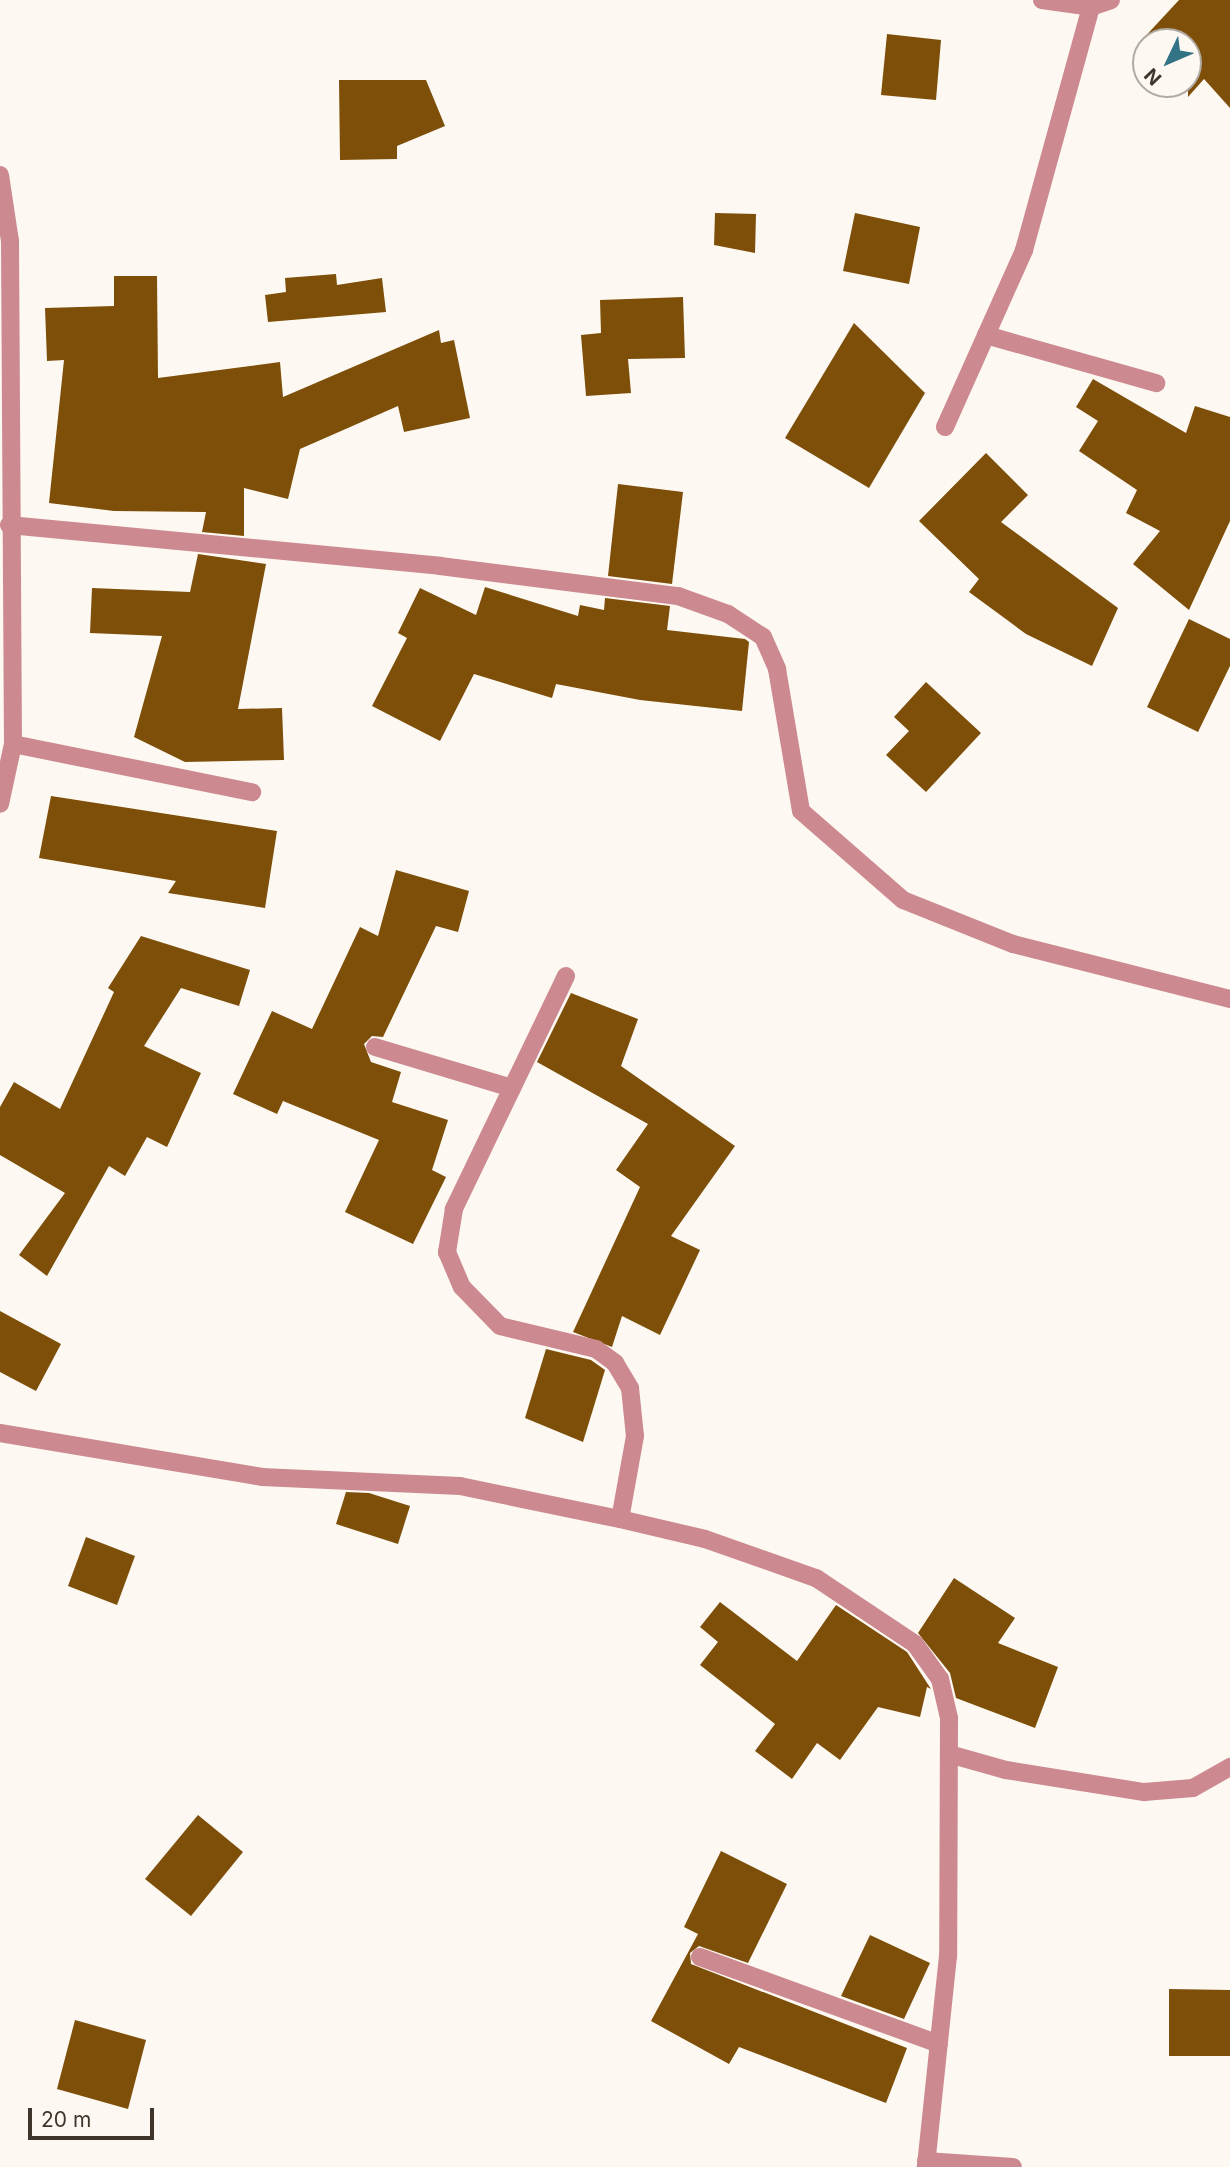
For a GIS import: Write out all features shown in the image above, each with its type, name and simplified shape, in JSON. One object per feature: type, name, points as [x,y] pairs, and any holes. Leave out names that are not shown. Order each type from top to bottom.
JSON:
[{"type":"street","points":[[1042,0],[1091,7],[1111,0]]},
{"type":"street","points":[[946,428],[1024,250],[1091,7]]},
{"type":"street","points":[[0,175],[10,241],[5,375],[13,744],[0,804]]},
{"type":"street","points":[[986,335],[1156,383]]},
{"type":"street","points":[[9,525],[440,566],[678,596],[728,614],[763,637],[776,669],[802,811],[902,900],[1013,944],[1230,999]]},
{"type":"street","points":[[13,744],[252,792]]},
{"type":"street","points":[[566,976],[454,1209],[447,1252],[462,1287],[499,1326],[596,1349],[615,1363],[630,1388],[635,1436],[620,1519]]},
{"type":"street","points":[[375,1047],[512,1087]]},
{"type":"street","points":[[0,1433],[262,1477],[460,1486],[620,1519],[705,1539],[816,1578],[915,1644],[940,1679],[949,1718],[948,1956],[926,2164],[1013,2167]]},
{"type":"street","points":[[949,1754],[1006,1770],[1144,1793],[1193,1788],[1230,1767]]},
{"type":"street","points":[[700,1957],[939,2043]]},
{"type":"building","points":[[1179,0],[1230,0],[1230,108],[1204,79],[1202,81],[1202,28],[1153,28]]},
{"type":"building","points":[[887,34],[941,40],[936,100],[881,95]]},
{"type":"building","points":[[339,80],[426,80],[445,126],[397,146],[397,159],[340,160]]},
{"type":"building","points":[[715,213],[756,214],[755,253],[714,245]]},
{"type":"building","points":[[855,213],[920,227],[909,284],[843,271]]},
{"type":"building","points":[[336,274],[337,285],[382,278],[386,312],[268,322],[265,295],[286,292],[285,278]]},
{"type":"building","points":[[114,276],[157,276],[158,378],[280,362],[283,397],[439,330],[441,343],[454,340],[470,418],[404,432],[398,406],[300,449],[288,499],[244,488],[244,536],[202,532],[206,512],[114,511],[49,503],[64,360],[47,361],[45,308],[114,306]]},
{"type":"building","points":[[683,297],[685,358],[628,359],[631,393],[586,396],[581,335],[601,333],[600,300]]},
{"type":"building","points":[[854,323],[925,393],[869,488],[785,438]]},
{"type":"building","points":[[1093,379],[1186,433],[1195,406],[1230,417],[1230,521],[1189,610],[1133,564],[1160,531],[1126,513],[1137,490],[1079,451],[1098,421],[1076,407]]},
{"type":"building","points":[[986,453],[1028,495],[1001,522],[1118,608],[1092,666],[1026,634],[969,592],[979,579],[919,521]]},
{"type":"building","points":[[618,484],[683,492],[672,584],[608,576]]},
{"type":"building","points":[[198,554],[266,564],[238,709],[282,708],[284,760],[185,762],[134,737],[162,636],[90,633],[92,588],[190,592]]},
{"type":"building","points":[[485,587],[578,616],[580,605],[604,610],[605,598],[670,606],[667,630],[745,639],[749,642],[742,711],[640,700],[556,684],[552,698],[474,674],[440,741],[372,706],[407,638],[398,633],[420,588],[476,615]]},
{"type":"building","points":[[1189,619],[1230,639],[1230,666],[1198,732],[1147,707]]},
{"type":"building","points":[[926,682],[981,733],[926,792],[886,755],[909,731],[894,717]]},
{"type":"building","points":[[51,796],[277,831],[265,908],[168,893],[176,881],[39,858]]},
{"type":"building","points":[[396,870],[469,891],[458,932],[436,926],[383,1037],[372,1036],[364,1044],[371,1062],[401,1072],[392,1102],[448,1120],[432,1170],[446,1177],[413,1244],[345,1212],[379,1140],[283,1101],[277,1114],[233,1094],[272,1011],[312,1029],[360,927],[378,936]]},
{"type":"building","points":[[141,936],[250,970],[239,1006],[181,988],[144,1046],[201,1073],[167,1147],[147,1137],[125,1176],[109,1166],[47,1276],[19,1255],[65,1193],[0,1155],[0,1107],[14,1082],[60,1109],[114,992],[108,988]]},
{"type":"building","points":[[571,993],[638,1019],[621,1066],[735,1146],[671,1236],[700,1250],[660,1335],[622,1316],[612,1347],[573,1332],[640,1187],[616,1170],[648,1124],[537,1062]]},
{"type":"building","points":[[0,1311],[61,1344],[36,1391],[0,1372]]},
{"type":"building","points":[[546,1349],[591,1360],[605,1370],[583,1442],[525,1418]]},
{"type":"building","points":[[346,1492],[369,1493],[410,1506],[398,1544],[336,1524]]},
{"type":"building","points":[[86,1537],[135,1556],[117,1605],[68,1586]]},
{"type":"building","points":[[954,1578],[1015,1618],[998,1643],[1058,1667],[1035,1728],[956,1698],[950,1673],[918,1633]]},
{"type":"building","points":[[720,1602],[797,1661],[836,1605],[907,1652],[931,1689],[927,1687],[920,1717],[878,1707],[840,1760],[817,1743],[792,1779],[755,1751],[775,1724],[700,1665],[718,1642],[700,1627]]},
{"type":"building","points":[[198,1815],[243,1852],[191,1916],[145,1879]]},
{"type":"building","points":[[721,1851],[787,1884],[748,1963],[699,1946],[690,1953],[691,1964],[907,2048],[886,2103],[739,2047],[729,2064],[651,2021],[698,1934],[684,1927]]},
{"type":"building","points":[[870,1935],[930,1963],[904,2019],[841,1996]]},
{"type":"building","points":[[1169,1989],[1230,1990],[1230,2056],[1169,2056]]},
{"type":"building","points":[[75,2020],[146,2040],[128,2109],[57,2089]]}]
